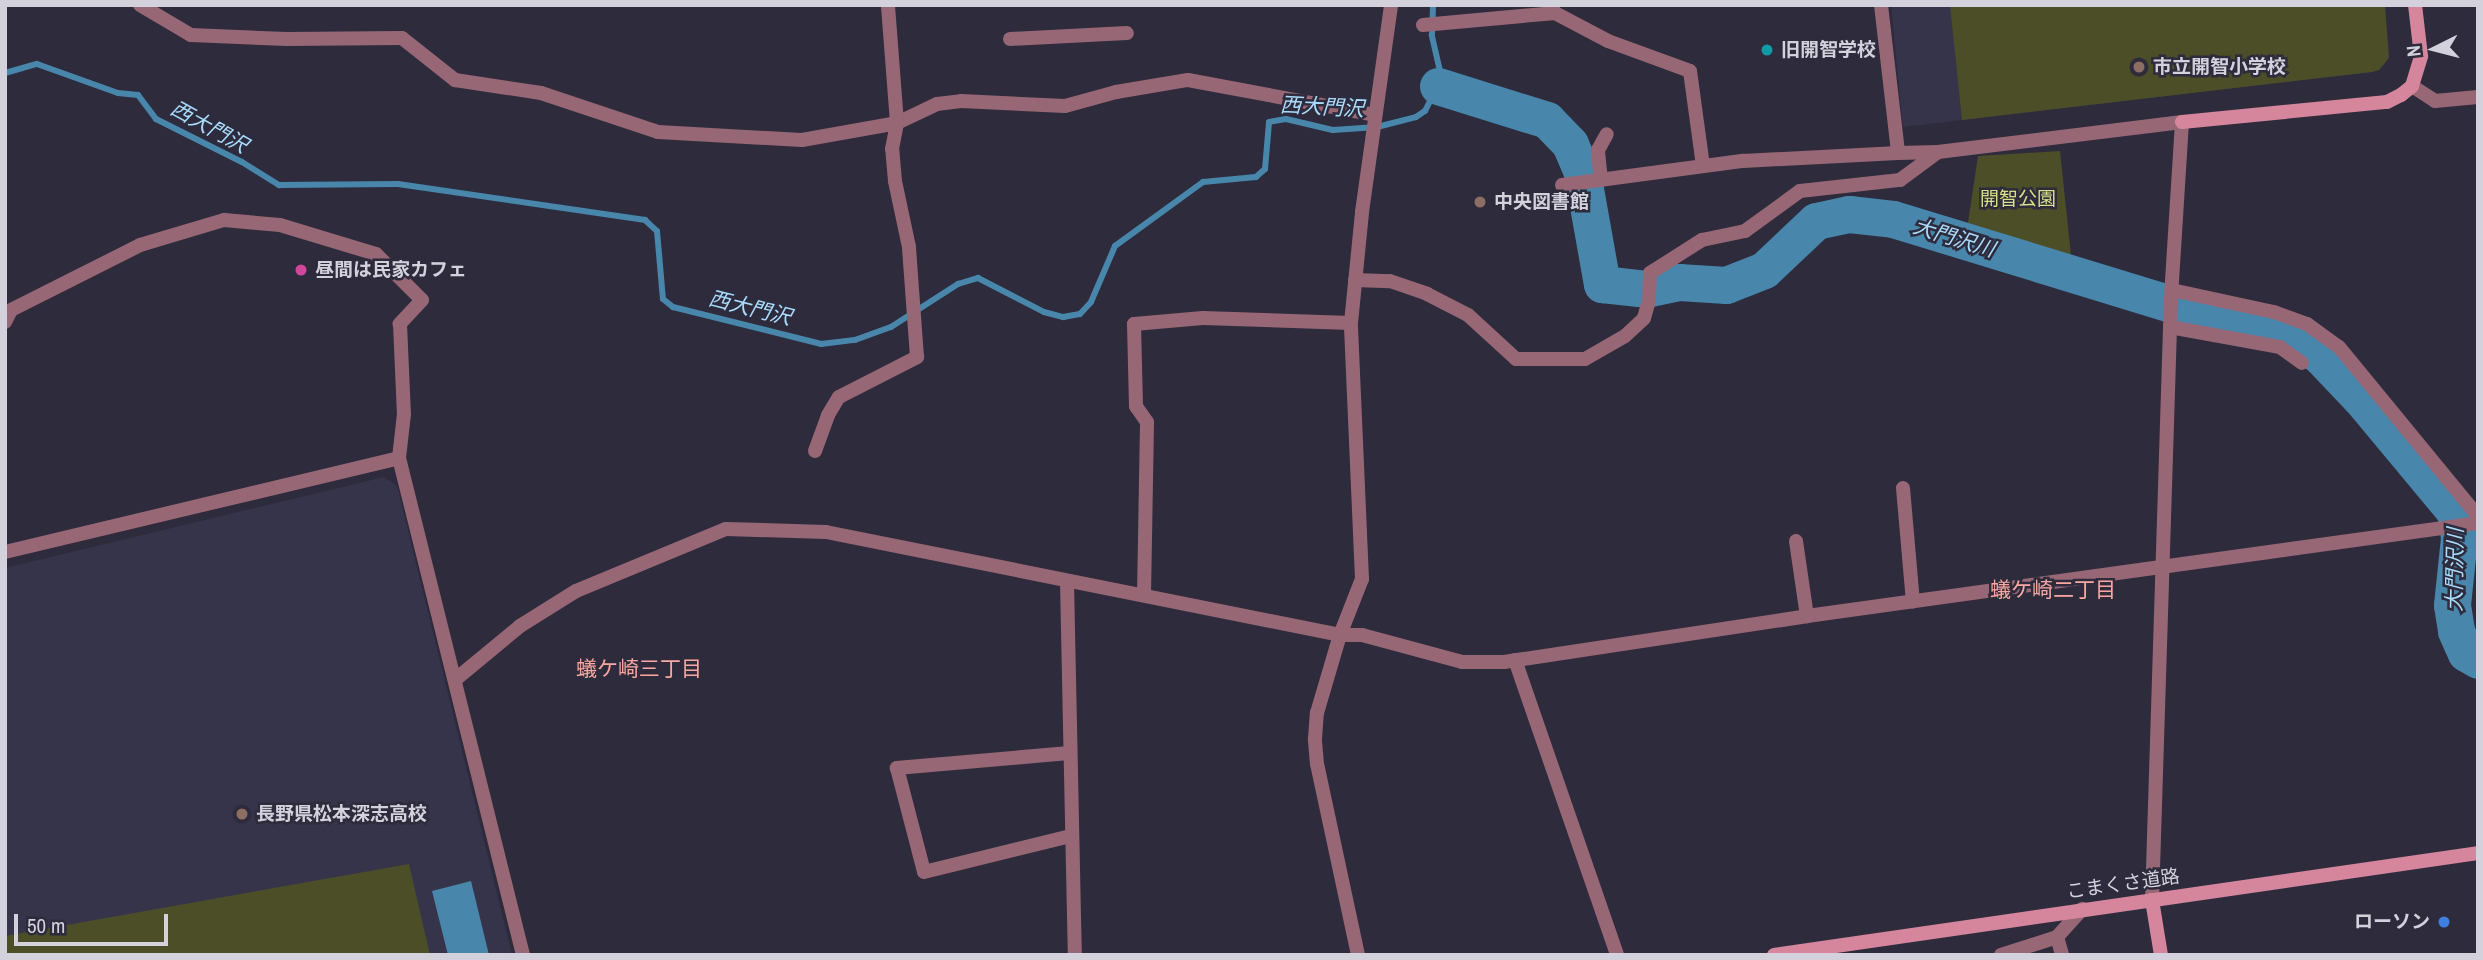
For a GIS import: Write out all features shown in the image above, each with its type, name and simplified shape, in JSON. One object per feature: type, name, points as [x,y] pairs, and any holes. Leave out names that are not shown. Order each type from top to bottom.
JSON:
[{"type":"street","points":[[140,5],[191,35],[287,39],[402,38],[455,80],[541,93],[658,132],[802,141],[897,123],[937,104],[961,100],[1065,106],[1137,88],[1188,80],[1374,122]]},
{"type":"street","points":[[815,451],[828,415],[839,397],[917,357],[909,247],[895,181],[892,149],[897,123],[888,5]]},
{"type":"street","points":[[1358,955],[1317,764],[1315,739],[1317,713],[1340,635],[1362,579],[1351,323],[1374,122],[1391,5]]},
{"type":"street","points":[[1881,5],[1898,153]]},
{"type":"street","points":[[1562,185],[1703,166],[1938,152],[2182,122],[2387,102],[2412,86],[2421,56],[2415,5]]},
{"type":"street","points":[[1429,24],[1555,13],[1608,41],[1690,71],[1703,166]]},
{"type":"street","points":[[1010,39],[1127,33]]},
{"type":"street","points":[[2412,86],[2435,101],[2478,97]]},
{"type":"street","points":[[2161,955],[2152,900],[2171,293],[2182,122]]},
{"type":"street","points":[[1599,180],[1598,150],[1607,134]]},
{"type":"street","points":[[1355,280],[1390,281],[1427,294],[1468,315],[1516,359],[1585,359],[1625,336],[1644,318],[1649,301],[1650,273],[1702,240],[1745,231],[1800,191],[1900,180],[1938,152]]},
{"type":"street","points":[[5,322],[11,310],[140,245],[225,220],[280,225],[376,254],[422,300],[400,324],[404,414],[399,458],[523,955]]},
{"type":"street","points":[[456,679],[520,626],[576,591],[726,529],[826,533],[1340,635],[1362,635],[1462,662],[1515,660],[1807,616],[2449,527],[2474,521],[2339,347],[2307,324],[2274,312],[2171,293]]},
{"type":"street","points":[[1144,595],[1147,422],[1136,406],[1134,324],[1203,318],[1351,323]]},
{"type":"street","points":[[2170,324],[2280,347],[2302,363]]},
{"type":"street","points":[[5,552],[399,458]]},
{"type":"street","points":[[1903,488],[1913,602]]},
{"type":"street","points":[[1796,541],[1807,616]]},
{"type":"street","points":[[1066,582],[1075,955]]},
{"type":"street","points":[[1515,660],[1617,955]]},
{"type":"street","points":[[1069,753],[897,768],[925,872],[1072,836]]},
{"type":"street","name":"こまくさ道路","points":[[1774,955],[2478,853]]},
{"type":"street","points":[[2001,955],[2057,937],[2082,909]]},
{"type":"street","points":[[2057,937],[2063,955]]},
{"type":"shaded area","name":"市立開智小学校","points":[[1891,5],[2385,5],[2389,58],[2379,70],[2372,72],[1903,127]]},
{"type":"shaded area","name":"長野県松本深志高校","points":[[384,477],[397,486],[512,955],[5,955],[5,568]]},
{"type":"green space","name":"市立開智小学校","points":[[1950,5],[2385,5],[2389,58],[2379,70],[2372,72],[1962,120]]},
{"type":"green space","name":"開智公園","points":[[2060,151],[2072,264],[1967,229],[1978,156]]},
{"type":"green space","points":[[409,864],[430,955],[5,955],[5,936]]},
{"type":"water","points":[[471,881],[489,955],[448,955],[432,891]]},
{"type":"waterway","name":"西大門沢","points":[[5,73],[37,64],[118,93],[138,95],[156,119],[242,162],[279,185],[398,184],[645,220],[657,231],[663,299],[673,307],[821,344],[855,340],[891,327],[958,284],[978,278],[1044,312],[1063,317],[1080,314],[1091,302],[1115,246],[1203,182],[1256,177],[1265,169],[1269,122],[1286,119],[1333,130],[1377,127],[1416,117],[1425,111],[1438,86],[1440,71],[1432,35],[1433,5]]},
{"type":"waterway","name":"大門沢川","points":[[1438,86],[1547,120],[1570,144],[1582,172],[1602,284],[1646,289],[1679,282],[1726,285],[1764,270],[1816,221],[1849,214],[1893,219],[2191,310],[2289,334],[2320,356],[2361,399],[2455,512],[2459,538],[2452,605],[2456,631],[2466,653],[2478,660]]},
{"type":"place","name":"旧開智学校","points":[[1767,50]]},
{"type":"place","name":"市立開智小学校","points":[[2139,67]]},
{"type":"place","name":"中央図書館","points":[[1480,202]]},
{"type":"place","name":"昼間は民家カフェ","points":[[301,270]]},
{"type":"place","name":"長野県松本深志高校","points":[[242,814]]},
{"type":"place","name":"ローソン","points":[[2444,922]]},
{"type":"district","name":"蟻ケ崎二丁目","points":[[2053,590]]},
{"type":"district","name":"蟻ケ崎三丁目","points":[[639,669]]}]
